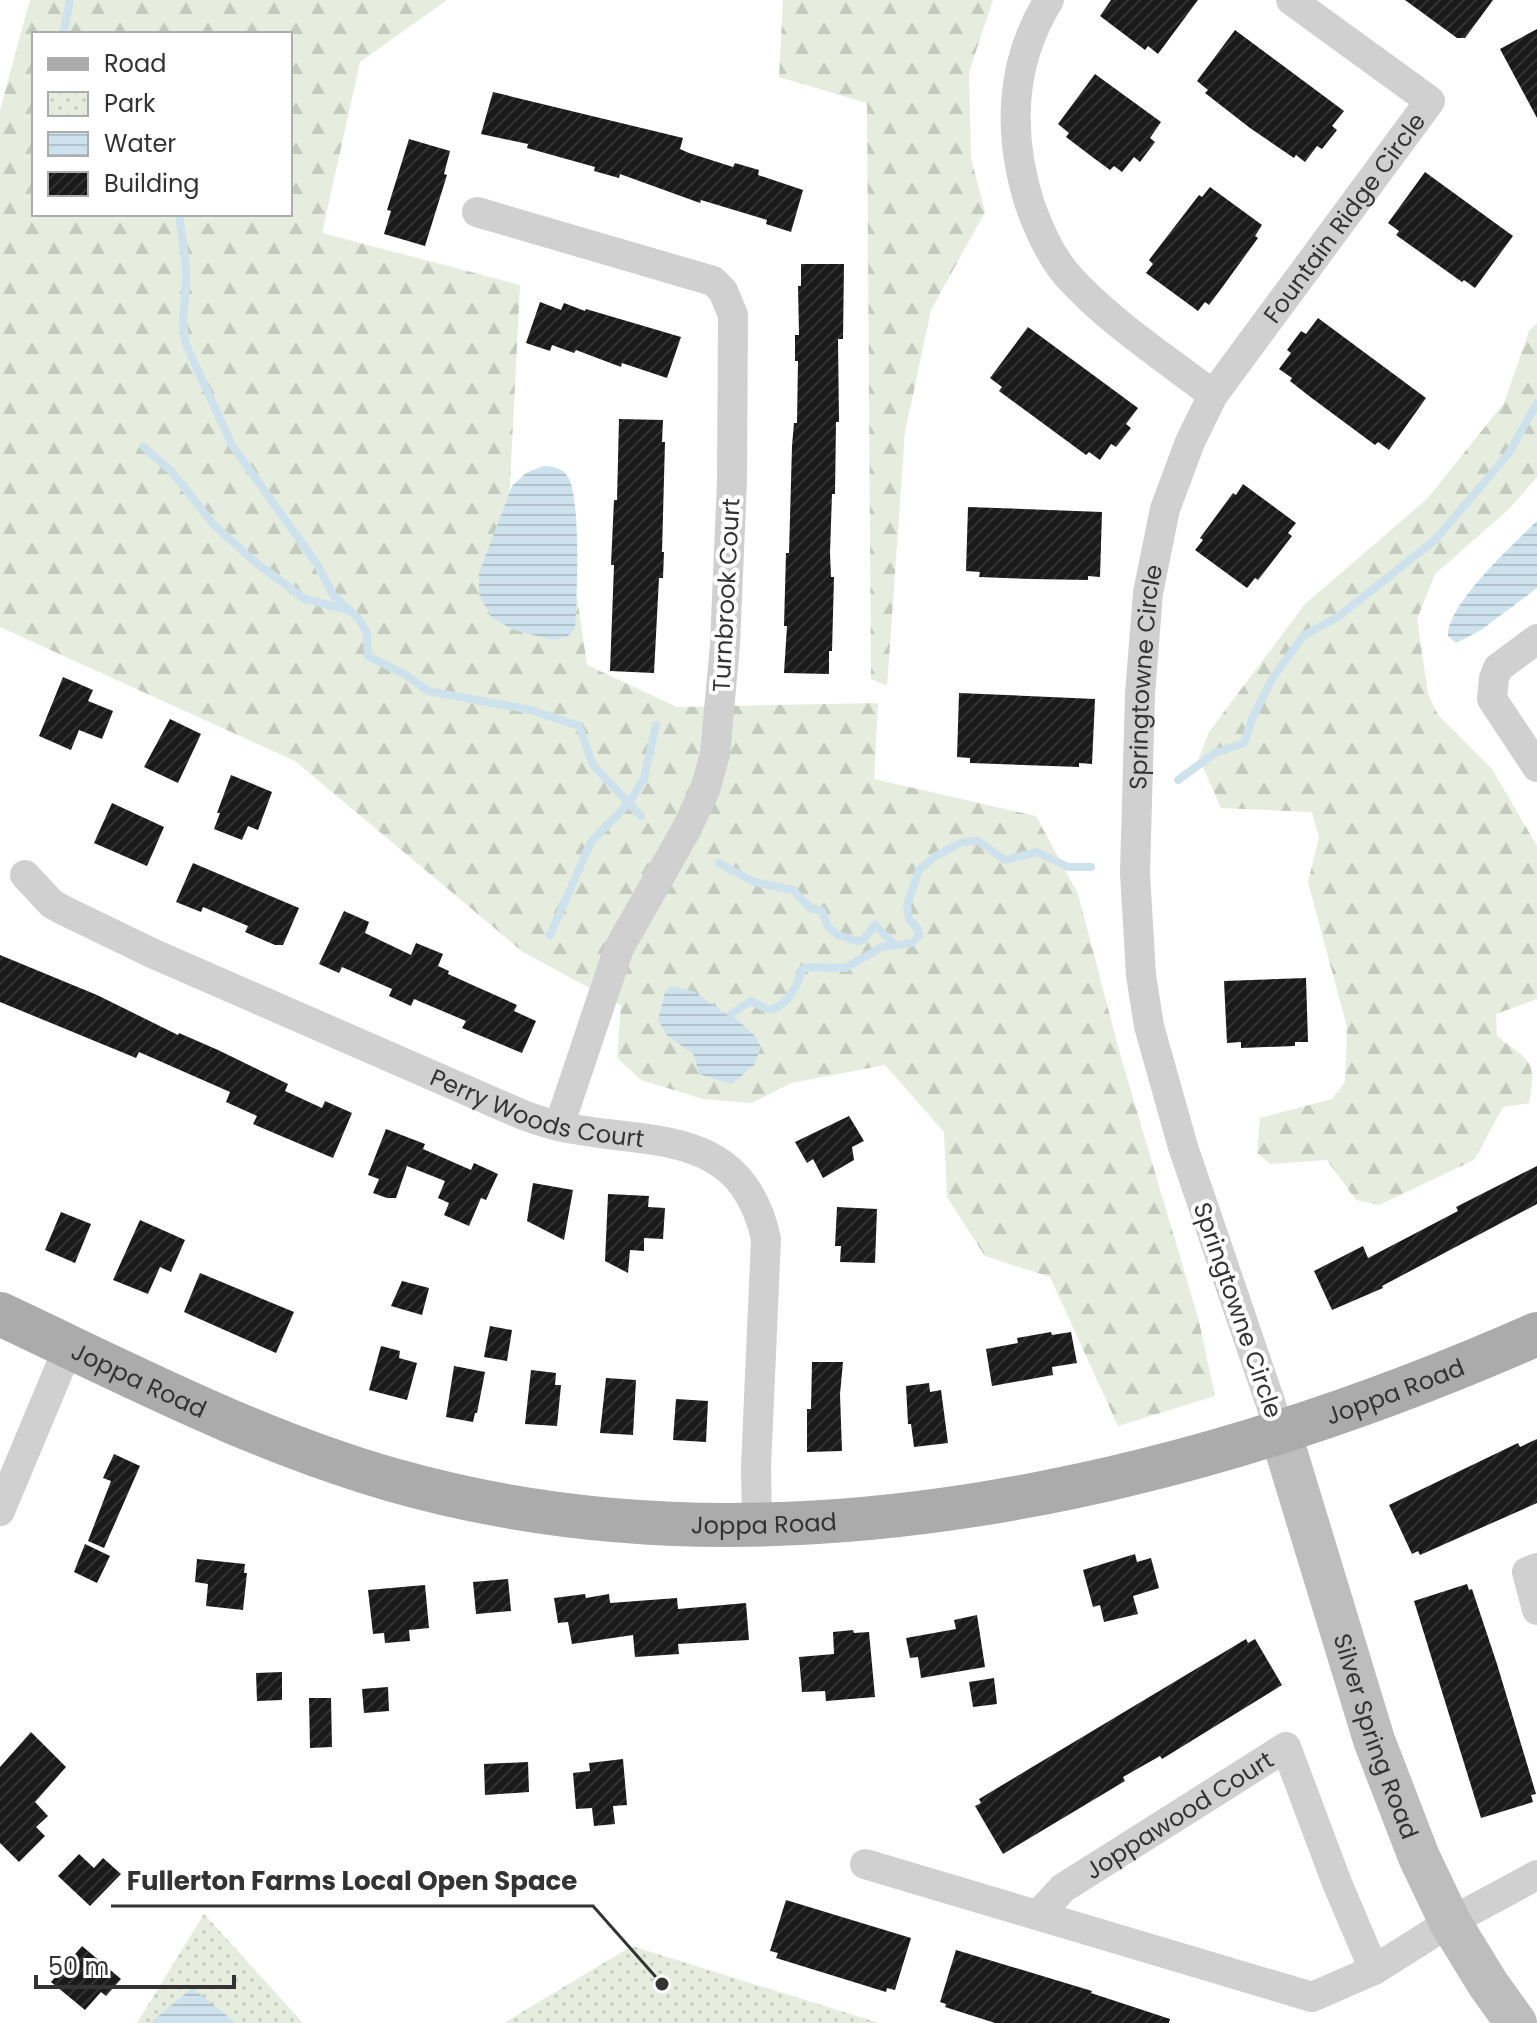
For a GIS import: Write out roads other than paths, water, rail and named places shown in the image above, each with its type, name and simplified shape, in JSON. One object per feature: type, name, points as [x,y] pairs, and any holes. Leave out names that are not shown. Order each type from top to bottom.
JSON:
[{"type":"main road","name":"Joppa Road","points":[[0,1314],[266,1436],[355,1468],[428,1489],[494,1504],[588,1517],[757,1524],[844,1519],[971,1504],[1122,1475],[1280,1431],[1405,1388],[1537,1334]]},
{"type":"main road","name":"Silver Spring Road","points":[[1280,1431],[1374,1740],[1419,1857],[1450,1922],[1516,2023]]},
{"type":"street","points":[[1049,0],[1028,46],[1020,77],[1014,129],[1021,177],[1036,224],[1065,272],[1086,295],[1213,395]]},
{"type":"street","name":"Fountain Ridge Circle","points":[[1213,395],[1430,101],[1291,0]]},
{"type":"street","name":"Turnbrook Court","points":[[477,212],[713,281],[723,291],[733,315],[729,556],[715,754],[705,790],[686,830],[619,948],[559,1126]]},
{"type":"street","name":"Springtowne Circle","points":[[1213,395],[1190,442],[1165,509],[1148,593],[1140,694],[1135,873],[1137,927],[1149,1026],[1168,1101],[1280,1431]]},
{"type":"street","points":[[1537,639],[1498,668],[1492,699],[1537,767]]},
{"type":"street","name":"Perry Woods Court","points":[[25,875],[52,904],[154,954],[470,1093],[559,1126],[689,1146],[720,1164],[752,1198],[762,1220],[766,1261],[756,1467],[757,1524]]},
{"type":"street","points":[[0,1511],[69,1346]]},
{"type":"street","points":[[1537,1568],[1527,1572],[1537,1610]]},
{"type":"street","name":"Joppawood Court","points":[[1038,1915],[1063,1888],[1286,1747],[1337,1883],[1374,1970]]},
{"type":"street","points":[[865,1864],[1312,1997],[1374,1970],[1450,1922],[1537,1875]]},
{"type":"water","points":[[543,466],[558,468],[569,479],[577,529],[575,629],[567,637],[553,640],[514,630],[491,617],[479,594],[479,573],[512,486],[526,473]]},
{"type":"water","points":[[1537,521],[1537,588],[1481,630],[1456,643],[1448,636],[1458,608],[1498,559]]},
{"type":"water","points":[[671,986],[695,992],[721,1011],[731,1014],[757,1038],[760,1049],[755,1064],[732,1084],[699,1074],[694,1055],[667,1035],[658,1020],[665,992]]},
{"type":"water","points":[[192,1988],[236,2023],[150,2023]]},
{"type":"waterway","points":[[63,32],[70,0]]},
{"type":"waterway","points":[[179,216],[186,271],[183,318],[187,347],[232,445],[317,564],[333,595],[359,619],[367,633],[368,656],[406,675],[428,691],[531,710],[579,726],[593,765],[641,816]]},
{"type":"waterway","points":[[1178,780],[1215,753],[1244,743],[1272,679],[1303,636],[1339,616],[1435,540],[1509,453],[1537,403]]},
{"type":"waterway","points":[[144,447],[172,472],[214,525],[255,562],[305,599],[348,610]]},
{"type":"waterway","points":[[550,935],[591,842],[629,803],[644,778],[656,725]]},
{"type":"waterway","points":[[731,1014],[751,1001],[769,1010],[776,1008],[786,1000],[802,970],[807,967],[845,968],[882,947],[912,943],[919,936],[918,929],[909,919],[907,905],[919,870],[934,857],[962,842],[978,841],[1005,860],[1037,852],[1068,867],[1091,867]]},
{"type":"waterway","points":[[719,863],[754,882],[793,890],[810,908],[822,911],[828,927],[838,935],[863,940],[875,925],[894,944]]},
{"type":"place","name":"Fullerton Farms Local Open Space","points":[[662,1984]]}]
